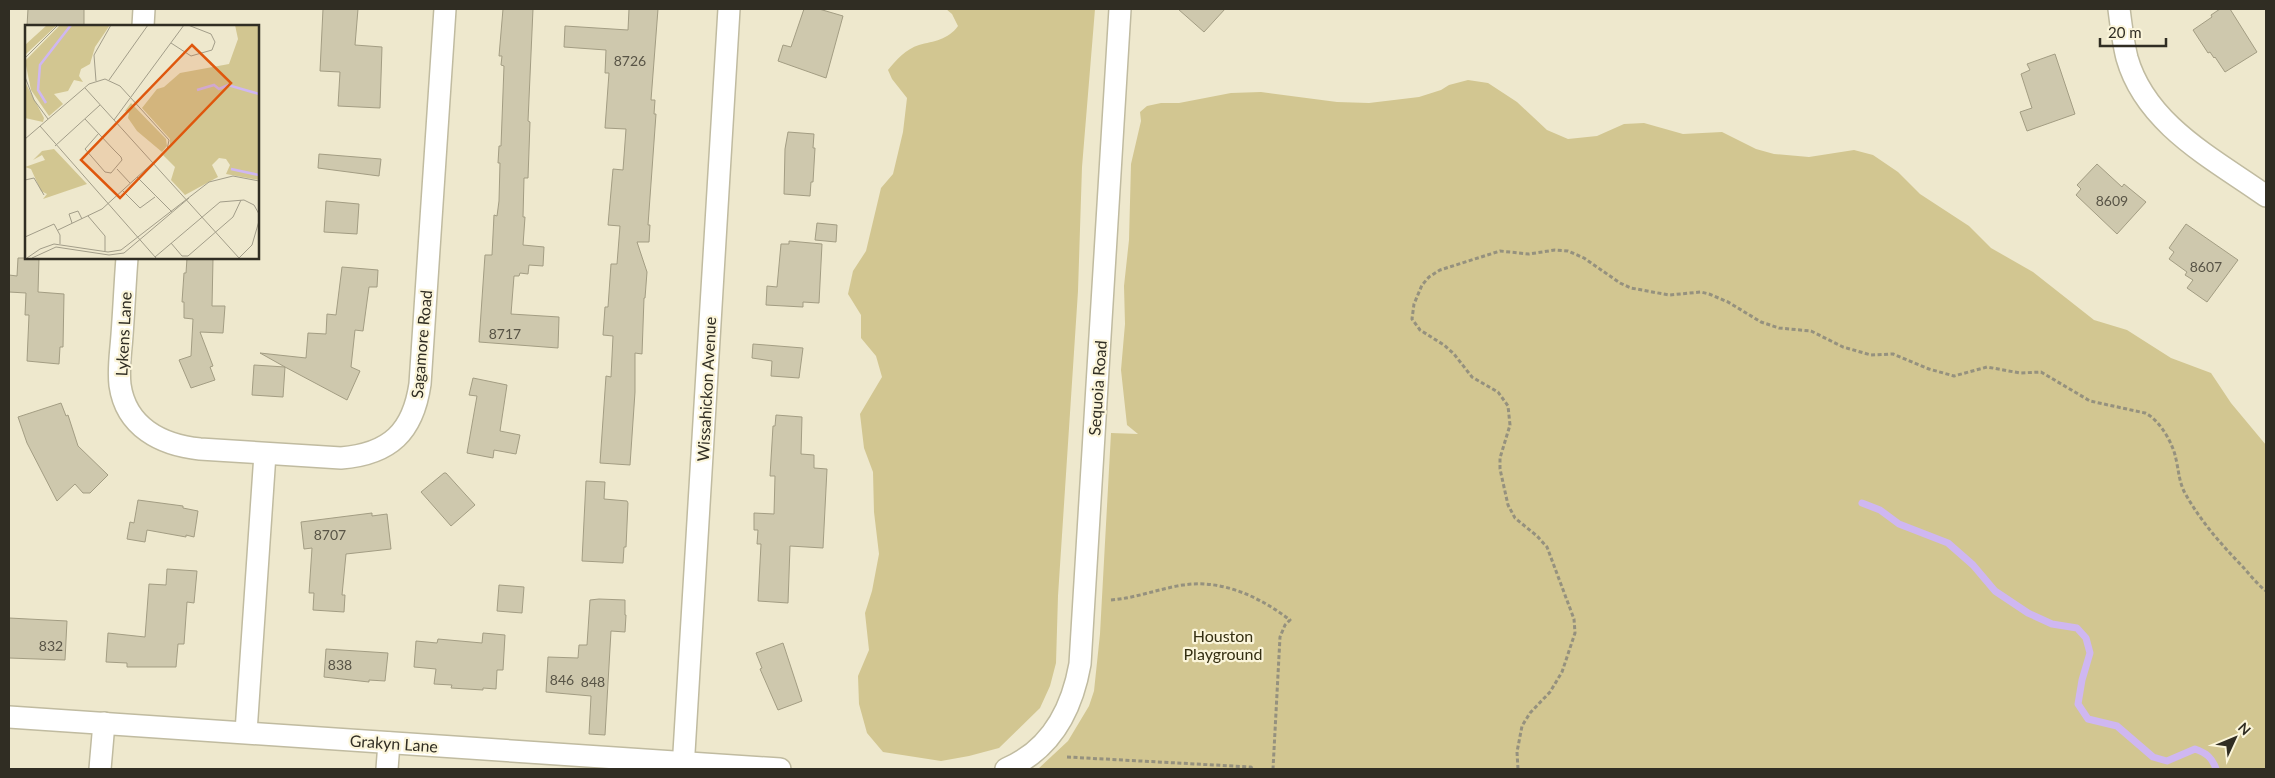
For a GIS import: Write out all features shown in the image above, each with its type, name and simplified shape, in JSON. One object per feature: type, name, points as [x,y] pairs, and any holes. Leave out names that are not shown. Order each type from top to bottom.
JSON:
[{"type":"street","points":[[143,25],[144,9]]},
{"type":"street","name":"Sagamore Road","points":[[265,454],[341,458],[359,456],[377,451],[391,443],[403,431],[411,418],[417,402],[420,384],[445,9]]},
{"type":"street","name":"Wissahickon Avenue","points":[[683,766],[729,9]]},
{"type":"street","name":"Sequoia Road","points":[[1006,769],[1032,753],[1048,738],[1069,707],[1076,686],[1080,664],[1120,9]]},
{"type":"street","points":[[2119,9],[2128,58],[2138,83],[2156,111],[2187,141],[2266,196]]},
{"type":"street","name":"Lykens Lane","points":[[127,259],[119,374],[122,396],[127,408],[146,430],[157,438],[171,444],[200,449],[265,454]]},
{"type":"street","points":[[246,732],[265,454]]},
{"type":"street","name":"Grakyn Lane","points":[[9,717],[246,732],[683,766],[780,769]]},
{"type":"street","points":[[100,769],[104,723]]},
{"type":"street","points":[[387,769],[389,743]]},
{"type":"path","points":[[1518,769],[1517,752],[1522,726],[1530,713],[1550,692],[1562,672],[1575,632],[1574,619],[1548,547],[1511,514],[1508,505],[1500,469],[1500,458],[1510,425],[1508,406],[1498,392],[1472,378],[1454,354],[1444,345],[1420,330],[1412,319],[1417,294],[1428,276],[1440,270],[1491,253],[1509,251],[1529,254],[1568,251],[1584,258],[1620,283],[1631,288],[1669,295],[1701,292],[1709,294],[1728,302],[1761,322],[1779,328],[1811,331],[1843,347],[1871,355],[1893,354],[1929,370],[1954,376],[1987,366],[2020,373],[2041,372],[2090,400],[2145,412],[2158,423],[2171,446],[2176,457],[2180,482],[2204,524],[2266,591]]},
{"type":"path","points":[[1111,600],[1131,599],[1182,585],[1222,587],[1256,598],[1290,620],[1281,631],[1280,637],[1273,769]]},
{"type":"path","points":[[1067,757],[1251,767],[1253,769]]},
{"type":"green space","points":[[946,9],[1095,9],[1082,167],[1078,291],[1058,596],[1056,663],[1050,686],[1040,708],[999,748],[941,761],[883,752],[867,733],[859,704],[858,676],[869,650],[865,613],[872,591],[879,554],[874,512],[873,472],[864,448],[860,414],[882,377],[876,356],[861,338],[861,315],[848,294],[853,271],[866,251],[881,188],[893,174],[903,132],[907,98],[892,79],[888,70],[910,49],[940,39],[954,31],[958,26],[952,14]]},
{"type":"green space","name":"Houston Playground","points":[[1468,80],[1488,83],[1517,102],[1547,130],[1568,139],[1597,136],[1624,124],[1644,123],[1683,134],[1722,132],[1756,149],[1774,154],[1809,157],[1854,150],[1873,155],[1898,172],[1920,194],[1969,226],[1991,248],[2033,272],[2094,320],[2127,330],[2171,358],[2211,373],[2231,403],[2266,445],[2266,769],[1038,769],[1068,741],[1089,706],[1094,691],[1100,634],[1111,433],[1138,434],[1127,425],[1121,370],[1125,324],[1124,286],[1129,240],[1131,164],[1141,121],[1140,112],[1147,106],[1161,103],[1179,103],[1231,93],[1261,92],[1337,102],[1369,103],[1419,97],[1441,90],[1449,85]]},
{"type":"building","points":[[28,9],[84,9],[84,25],[27,25]]},
{"type":"building","points":[[323,9],[358,9],[355,45],[382,47],[380,108],[338,106],[340,72],[320,71]]},
{"type":"building","points":[[503,9],[533,9],[528,121],[530,122],[528,178],[524,178],[523,217],[525,217],[523,245],[544,247],[543,266],[529,265],[528,274],[520,273],[519,276],[514,276],[511,314],[559,317],[558,348],[479,342],[485,255],[492,255],[494,215],[497,216],[499,201],[500,163],[498,163],[499,146],[501,146],[504,66],[501,65],[502,56],[499,56]]},
{"type":"building","points":[[629,9],[658,9],[651,100],[655,100],[654,114],[656,114],[648,225],[650,225],[649,242],[637,242],[647,272],[642,354],[635,353],[635,392],[630,465],[600,463],[606,376],[611,377],[613,336],[603,335],[605,307],[608,307],[611,264],[617,264],[620,226],[608,225],[613,169],[623,170],[626,129],[605,128],[609,73],[605,73],[606,50],[564,47],[565,26],[628,30]]},
{"type":"building","points":[[804,9],[819,9],[843,16],[826,78],[778,61],[783,45],[791,47]]},
{"type":"building","points":[[1178,9],[1225,9],[1204,32]]},
{"type":"building","points":[[2220,9],[2230,9],[2257,52],[2225,72],[2215,57],[2210,52],[2208,53],[2193,30]]},
{"type":"building","points":[[2055,54],[2075,114],[2027,131],[2020,112],[2032,108],[2021,74],[2030,70],[2027,64]]},
{"type":"building","points":[[788,132],[814,134],[813,182],[811,182],[810,196],[784,194],[785,149]]},
{"type":"building","points":[[319,154],[381,159],[379,176],[318,168]]},
{"type":"building","points":[[2097,164],[2122,187],[2124,184],[2146,202],[2117,234],[2076,195],[2081,189],[2077,185]]},
{"type":"building","points":[[326,201],[359,204],[357,234],[324,232]]},
{"type":"building","points":[[817,223],[837,225],[836,242],[815,240]]},
{"type":"building","points":[[2186,224],[2238,260],[2207,302],[2187,288],[2193,280],[2185,275],[2187,272],[2169,259],[2174,252],[2169,248]]},
{"type":"building","points":[[789,241],[822,244],[819,303],[803,302],[803,307],[766,305],[767,286],[777,287],[781,244],[789,244]]},
{"type":"building","points":[[18,258],[39,259],[38,292],[64,294],[63,347],[60,347],[59,364],[27,361],[29,315],[25,315],[26,293],[9,292],[9,275],[17,276]]},
{"type":"building","points":[[187,259],[213,259],[212,306],[225,306],[223,333],[200,332],[213,366],[210,367],[215,380],[191,388],[179,360],[191,356],[193,319],[184,318],[184,302],[182,302],[184,273],[186,273]]},
{"type":"building","points":[[342,267],[378,270],[377,287],[369,287],[363,331],[355,330],[351,367],[360,371],[347,400],[260,353],[306,358],[308,333],[326,334],[327,314],[336,315]]},
{"type":"building","points":[[753,344],[803,348],[799,378],[771,376],[772,361],[752,358]]},
{"type":"building","points":[[254,365],[285,367],[283,397],[252,395]]},
{"type":"building","points":[[473,378],[507,385],[500,431],[520,435],[516,454],[494,450],[493,458],[467,453],[477,396],[469,395]]},
{"type":"building","points":[[61,403],[66,416],[68,415],[78,446],[108,475],[90,493],[83,493],[75,484],[57,501],[27,443],[18,417]]},
{"type":"building","points":[[776,415],[802,417],[801,454],[814,455],[814,468],[827,469],[823,548],[790,546],[788,603],[758,601],[761,544],[757,544],[758,530],[754,530],[754,513],[774,514],[775,476],[770,476],[773,426],[775,426]]},
{"type":"building","points":[[444,473],[475,505],[451,526],[421,492]]},
{"type":"building","points":[[586,481],[605,482],[604,499],[627,501],[628,503],[626,547],[624,547],[623,563],[582,561]]},
{"type":"building","points":[[138,500],[183,506],[183,508],[198,511],[194,537],[147,530],[145,542],[127,539],[130,522],[134,523]]},
{"type":"building","points":[[372,513],[372,516],[387,514],[391,549],[346,554],[342,595],[345,595],[344,612],[313,610],[314,593],[309,593],[312,548],[304,549],[301,522]]},
{"type":"building","points":[[167,569],[197,571],[194,603],[187,602],[184,644],[178,644],[176,667],[127,667],[127,663],[106,662],[108,633],[145,637],[149,584],[166,585]]},
{"type":"building","points":[[499,585],[524,587],[522,613],[497,611]]},
{"type":"building","points":[[590,600],[625,600],[626,615],[625,632],[611,631],[605,735],[589,734],[591,696],[546,692],[548,657],[578,658],[579,645],[587,645]]},
{"type":"building","points":[[9,618],[67,621],[65,660],[9,658]]},
{"type":"building","points":[[483,633],[505,635],[503,670],[497,670],[496,689],[451,688],[452,685],[434,684],[436,669],[414,667],[416,641],[437,643],[438,639],[482,643]]},
{"type":"building","points":[[783,643],[802,701],[778,710],[760,669],[762,668],[756,653]]},
{"type":"building","points":[[326,649],[388,653],[385,681],[369,680],[369,682],[324,677]]},
{"type":"waterway","points":[[1862,503],[1880,510],[1899,524],[1948,543],[1973,565],[1995,591],[2028,613],[2052,624],[2077,628],[2086,638],[2090,653],[2082,680],[2078,704],[2088,719],[2117,726],[2153,757],[2167,761],[2195,749],[2208,756],[2213,761],[2216,769]]}]
